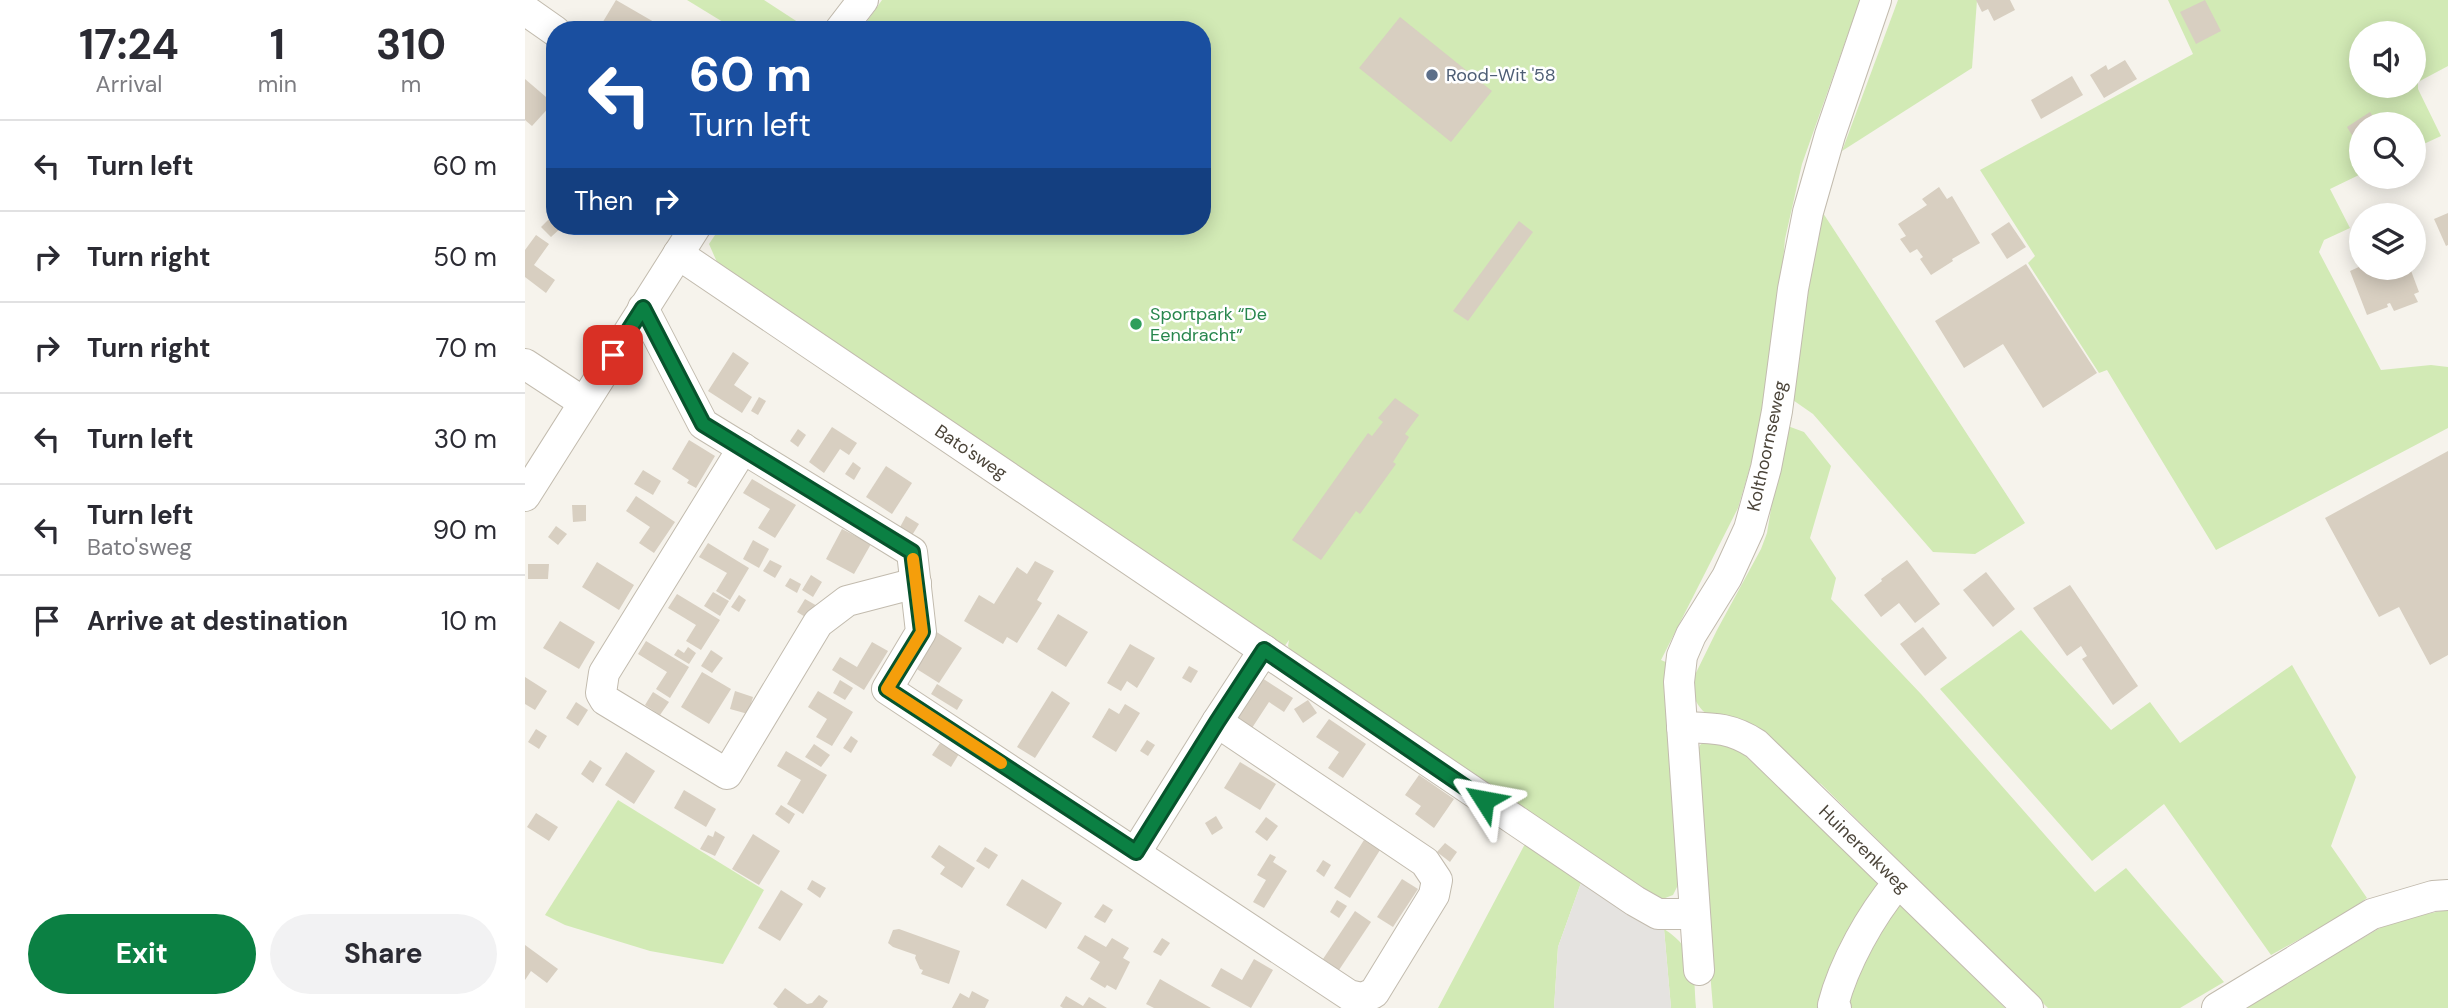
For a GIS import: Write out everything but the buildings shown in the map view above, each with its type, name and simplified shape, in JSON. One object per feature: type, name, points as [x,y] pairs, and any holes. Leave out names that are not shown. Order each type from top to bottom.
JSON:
[{"type":"street","points":[[847,21],[863,0]]},
{"type":"street","name":"Kolthoornseweg","points":[[1699,970],[1679,682],[1682,656],[1691,635],[1727,577],[1749,529],[1766,468],[1777,411],[1793,289],[1808,212],[1830,135],[1876,0]]},
{"type":"street","points":[[525,10],[546,25]]},
{"type":"street","points":[[525,496],[691,235]]},
{"type":"street","name":"Bato'sweg","points":[[678,254],[1635,901],[1658,914],[1694,914]]},
{"type":"street","points":[[643,308],[703,424],[912,552],[922,632],[887,689],[1349,995],[1362,998],[1374,993],[1428,906],[1437,880],[1425,862],[1217,722]]},
{"type":"street","points":[[525,364],[583,402]]},
{"type":"street","points":[[743,448],[604,673],[601,693],[605,700],[727,774],[818,623],[847,601],[916,583]]},
{"type":"street","points":[[1136,852],[1264,650]]},
{"type":"street","name":"Huinerenkweg","points":[[1682,727],[1717,728],[1739,733],[1756,744],[2028,1008]]},
{"type":"street","points":[[1836,1008],[1833,1005],[1839,980],[1883,901],[1898,883]]},
{"type":"street","points":[[2217,1008],[2372,914],[2423,899],[2448,895]]},
{"type":"green space","points":[[687,0],[764,0],[796,21],[721,21]]},
{"type":"green space","points":[[882,0],[1860,0],[1802,164],[1785,239],[1762,426],[1738,508],[1661,660],[1668,663],[1683,875],[1673,895],[1660,900],[1582,880],[1558,947],[1554,1008],[1438,1008],[1535,825],[1293,654],[1288,646],[1289,640],[1281,651],[720,269],[709,244],[715,235],[1211,235],[1211,21],[867,21]]},
{"type":"green space","points":[[1898,0],[1977,0],[1972,68],[1842,151]]},
{"type":"green space","points":[[2168,0],[2448,0],[2448,66],[2426,78],[2426,21],[2349,21],[2349,98],[2422,98],[2441,136],[2426,143],[2426,112],[2349,112],[2349,180],[2330,189],[2349,228],[2324,240],[2319,252],[2381,370],[2431,365],[2448,367],[2448,428],[2216,550],[2107,370],[2099,373],[2028,263],[2035,256],[1980,170],[2193,54]]},
{"type":"green space","points":[[1823,213],[2025,523],[1975,554],[1933,552],[1813,414],[1790,398],[1808,282]]},
{"type":"green space","points":[[1785,425],[1804,432],[1831,466],[1810,538],[1836,578],[1831,599],[1921,694],[2095,892],[2126,868],[2224,982],[2180,1008],[2048,1008],[1821,784],[1700,708],[1694,698],[1691,683],[1767,533]]},
{"type":"green space","points":[[2021,630],[2111,730],[2150,702],[2180,743],[2292,665],[2356,777],[2331,846],[2367,898],[2338,918],[2271,955],[2164,804],[2092,861],[1940,689]]},
{"type":"green space","points":[[1709,738],[1720,740],[1743,754],[1797,802],[2005,1008],[1713,1008],[1693,764],[1700,745]]},
{"type":"green space","points":[[618,800],[764,890],[723,964],[650,951],[565,925],[545,915]]},
{"type":"green space","points":[[2448,911],[2448,1008],[2243,1008],[2392,921]]},
{"type":"green space","points":[[1664,929],[1683,945],[1692,963],[1696,1008],[1671,1008]]},
{"type":"shaded area","points":[[1582,880],[1664,929],[1671,1008],[1554,1008],[1558,947]]},
{"type":"slow traffic","points":[[913,559],[922,632],[887,689],[1001,763]]},
{"type":"place","name":"Rood-Wit '58","points":[[1432,75]]},
{"type":"place","name":"Sportpark “De Eendracht”","points":[[1136,324]]},
{"type":"route","points":[[613,355],[643,308],[703,424],[912,552],[922,632],[887,689],[1136,852],[1264,650],[1484,800]]}]
